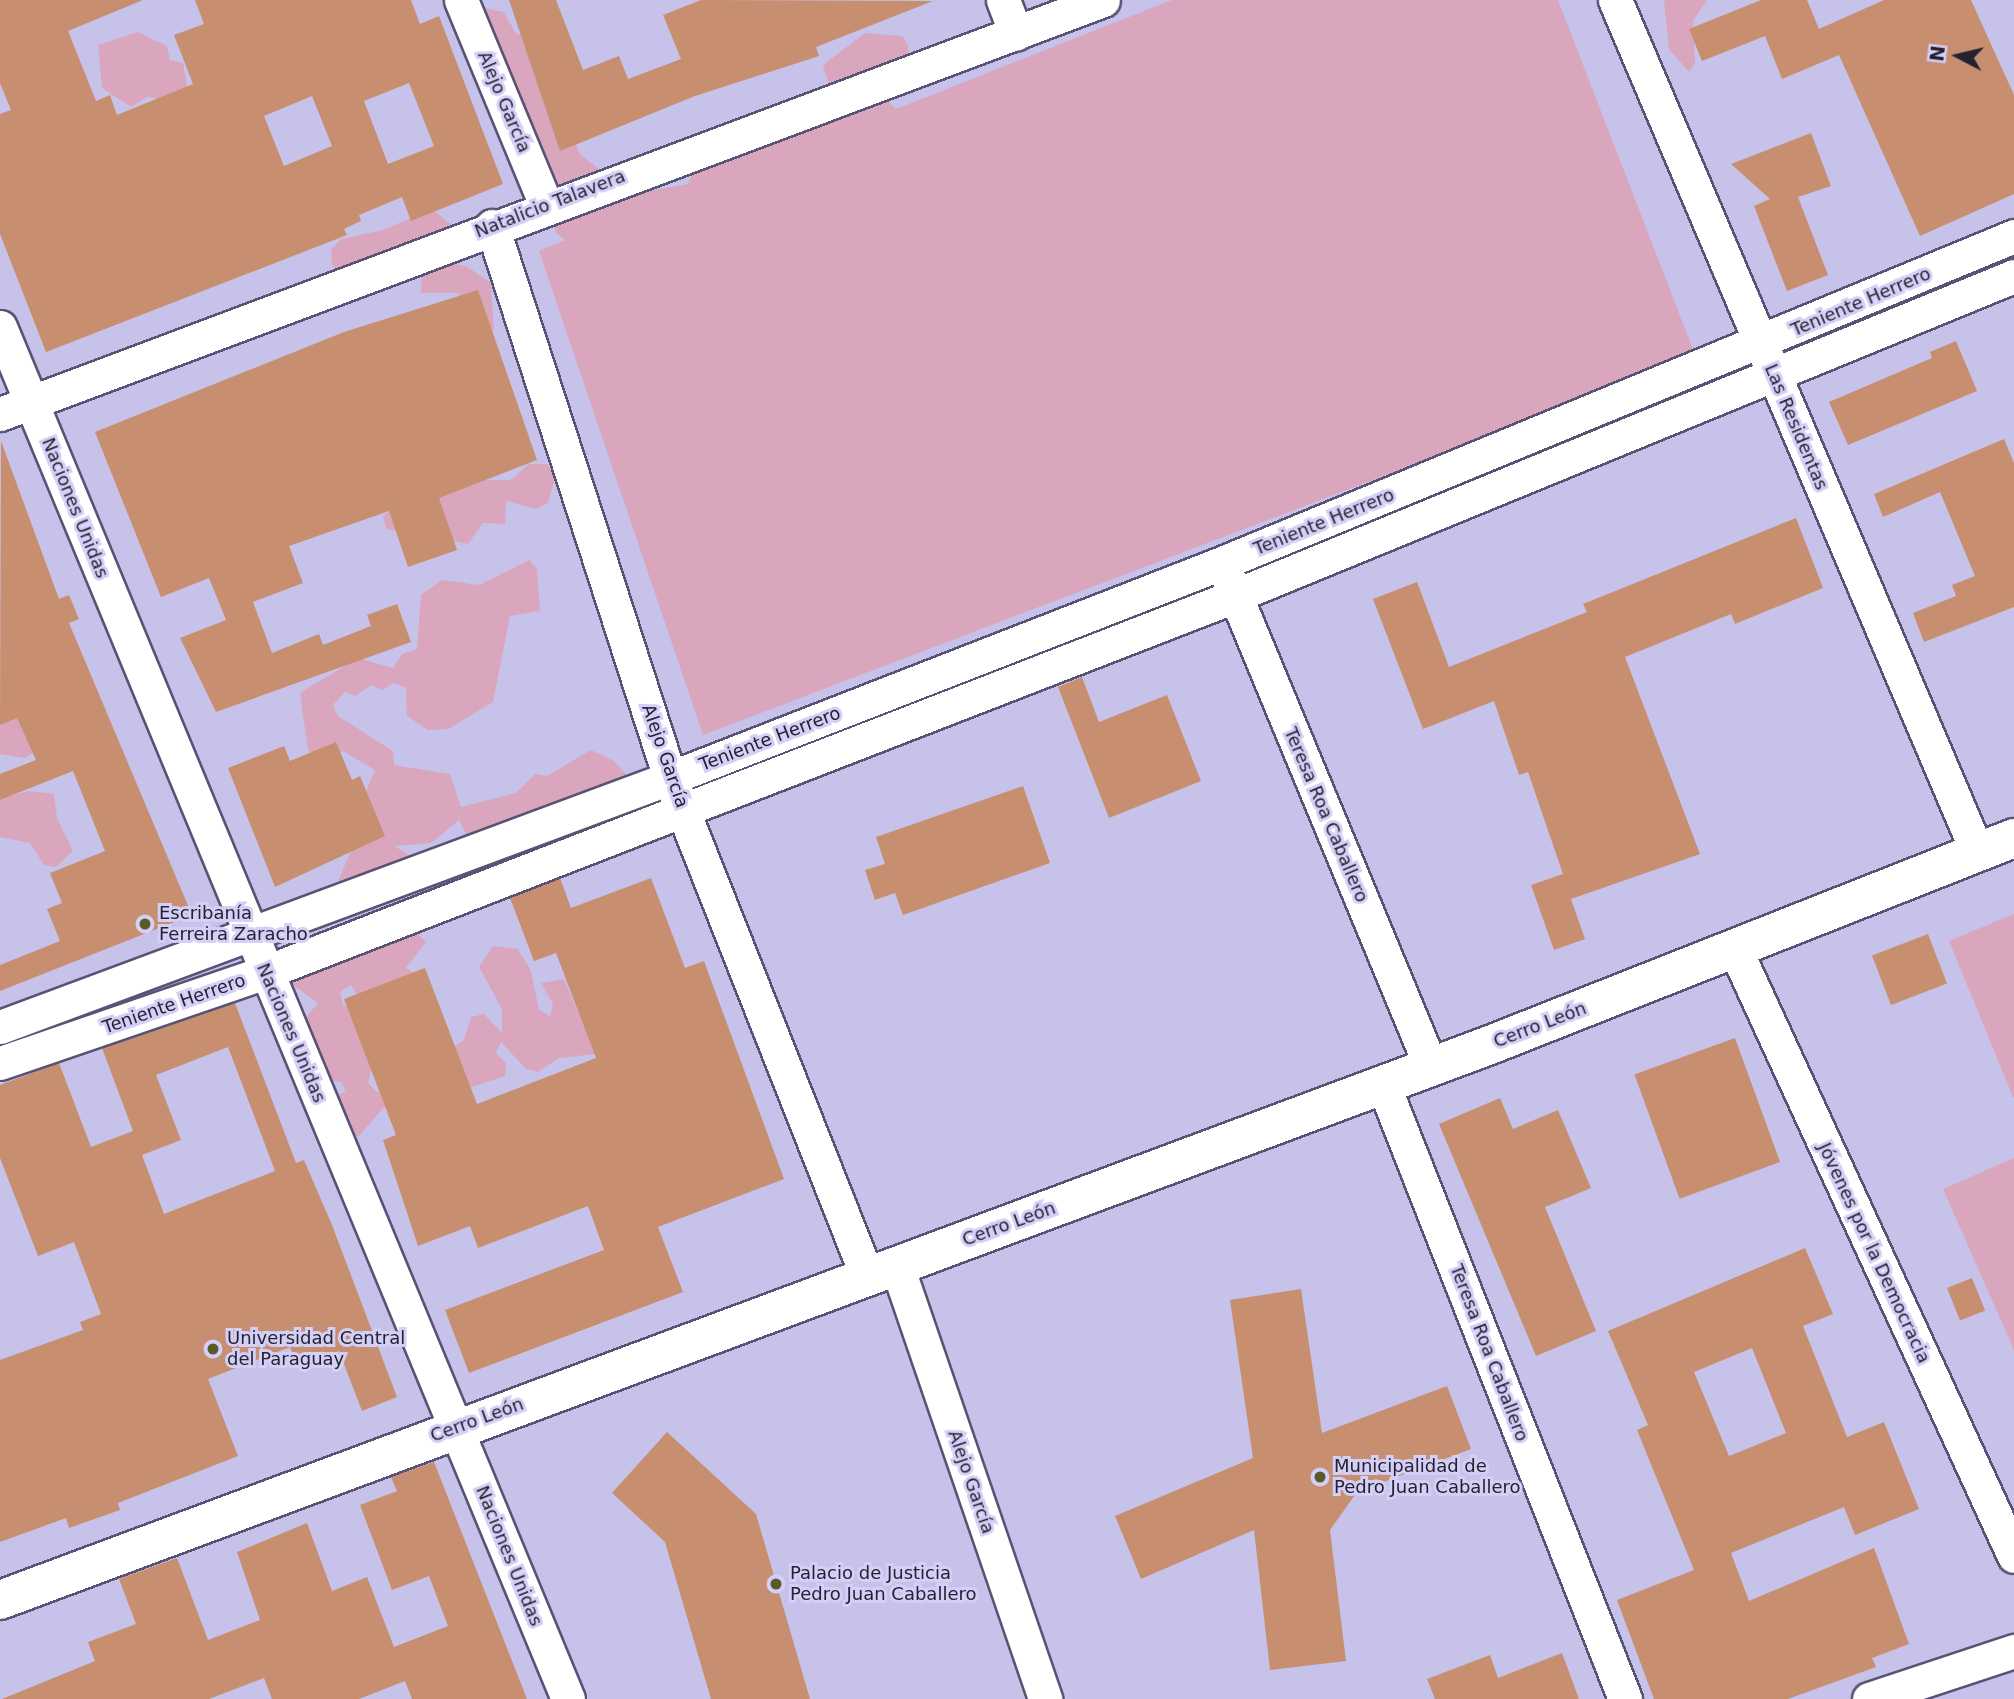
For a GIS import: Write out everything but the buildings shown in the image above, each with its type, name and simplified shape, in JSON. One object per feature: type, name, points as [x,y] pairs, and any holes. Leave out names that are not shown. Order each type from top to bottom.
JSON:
[{"type":"street","name":"Alejo García","points":[[461,0],[546,205]]},
{"type":"street","points":[[1003,0],[1016,34]]},
{"type":"street","name":"Natalicio Talavera","points":[[0,414],[546,205],[1103,0]]},
{"type":"street","name":"Las Residentas","points":[[1615,0],[1978,854]]},
{"type":"street","name":"Alejo García","points":[[492,226],[670,778],[882,1271],[1045,1699]]},
{"type":"street","name":"Teniente Herrero","points":[[0,1027],[670,778],[1051,630],[1596,412],[2013,240]]},
{"type":"street","name":"Teniente Herrero","points":[[0,1063],[266,972],[1235,596],[1775,379],[2014,276]]},
{"type":"street","name":"Naciones Unidas","points":[[0,327],[568,1699]]},
{"type":"street","points":[[1596,412],[1609,446]]},
{"type":"street","name":"Teresa Roa Caballero","points":[[1222,563],[1430,1067]]},
{"type":"street","points":[[1051,630],[1065,662]]},
{"type":"street","name":"Cerro León","points":[[0,1600],[1430,1067],[2014,838]]},
{"type":"street","points":[[488,846],[503,880]]},
{"type":"street","name":"Jóvenes por la Democracia","points":[[1735,949],[2014,1556]]},
{"type":"street","name":"Teresa Roa Caballero","points":[[1383,1084],[1625,1699]]},
{"type":"street","points":[[1869,1699],[2014,1650]]},
{"type":"shaded area","points":[[1172,0],[1558,0],[1696,357],[703,735],[539,251],[565,240],[556,233],[551,195],[479,7],[504,12],[516,34],[527,35],[580,154],[600,170],[599,182],[650,191],[688,184],[698,160],[830,89],[823,65],[865,33],[903,36],[908,46],[910,70],[880,94],[896,109]]},
{"type":"shaded area","points":[[1664,0],[1707,0],[1693,21],[1695,63],[1689,72],[1669,49]]},
{"type":"shaded area","points":[[138,32],[167,46],[170,60],[183,63],[190,103],[147,97],[131,107],[102,88],[98,45]]},
{"type":"shaded area","points":[[432,209],[458,230],[379,254],[371,272],[349,276],[332,266],[331,250],[341,239],[383,230]]},
{"type":"shaded area","points":[[440,262],[466,266],[491,283],[494,331],[481,329],[458,293],[421,293],[422,269]]},
{"type":"shaded area","points":[[529,464],[547,464],[556,475],[548,503],[536,509],[506,501],[505,524],[483,523],[468,544],[386,529],[383,516],[389,512],[479,480],[511,480]]},
{"type":"shaded area","points":[[529,560],[537,569],[540,611],[510,616],[493,702],[448,729],[428,730],[407,716],[406,688],[394,683],[382,690],[371,685],[356,696],[345,692],[333,705],[338,716],[393,751],[394,765],[450,774],[461,807],[516,793],[535,774],[547,776],[591,750],[614,761],[631,780],[467,837],[459,820],[431,843],[394,846],[415,858],[405,891],[396,900],[348,893],[338,881],[353,846],[372,831],[366,791],[375,770],[343,751],[319,757],[308,750],[300,693],[358,658],[393,668],[402,654],[417,649],[421,595],[442,580],[479,585]]},
{"type":"shaded area","points":[[11,700],[35,752],[25,758],[0,754],[0,707]]},
{"type":"shaded area","points":[[29,791],[54,794],[57,818],[73,851],[56,867],[44,865],[30,843],[0,837],[0,798]]},
{"type":"shaded area","points":[[2014,914],[2014,1097],[2013,1097],[1949,941]]},
{"type":"shaded area","points":[[408,925],[426,942],[406,968],[417,975],[364,1007],[351,985],[340,992],[343,1005],[354,1008],[371,1070],[368,1083],[377,1092],[389,1091],[464,1040],[471,1017],[484,1014],[502,1033],[502,1009],[479,967],[493,946],[518,949],[531,971],[539,1010],[550,1016],[553,1004],[541,983],[564,979],[596,1054],[559,1058],[538,1072],[526,1069],[501,1042],[496,1053],[506,1063],[505,1076],[396,1112],[384,1107],[359,1136],[345,1138],[334,1096],[346,1092],[341,1082],[316,1078],[302,1022],[318,1003],[289,982],[295,958],[351,945],[374,950],[386,929]]},
{"type":"shaded area","points":[[2014,1158],[2014,1350],[1943,1189]]},
{"type":"place","name":"Escribanía Ferreira Zaracho","points":[[145,924]]},
{"type":"place","name":"Universidad Central del Paraguay","points":[[213,1349]]},
{"type":"place","name":"Municipalidad de Pedro Juan Caballero","points":[[1320,1477]]},
{"type":"place","name":"Palacio de Justicia Pedro Juan Caballero","points":[[776,1584]]}]
